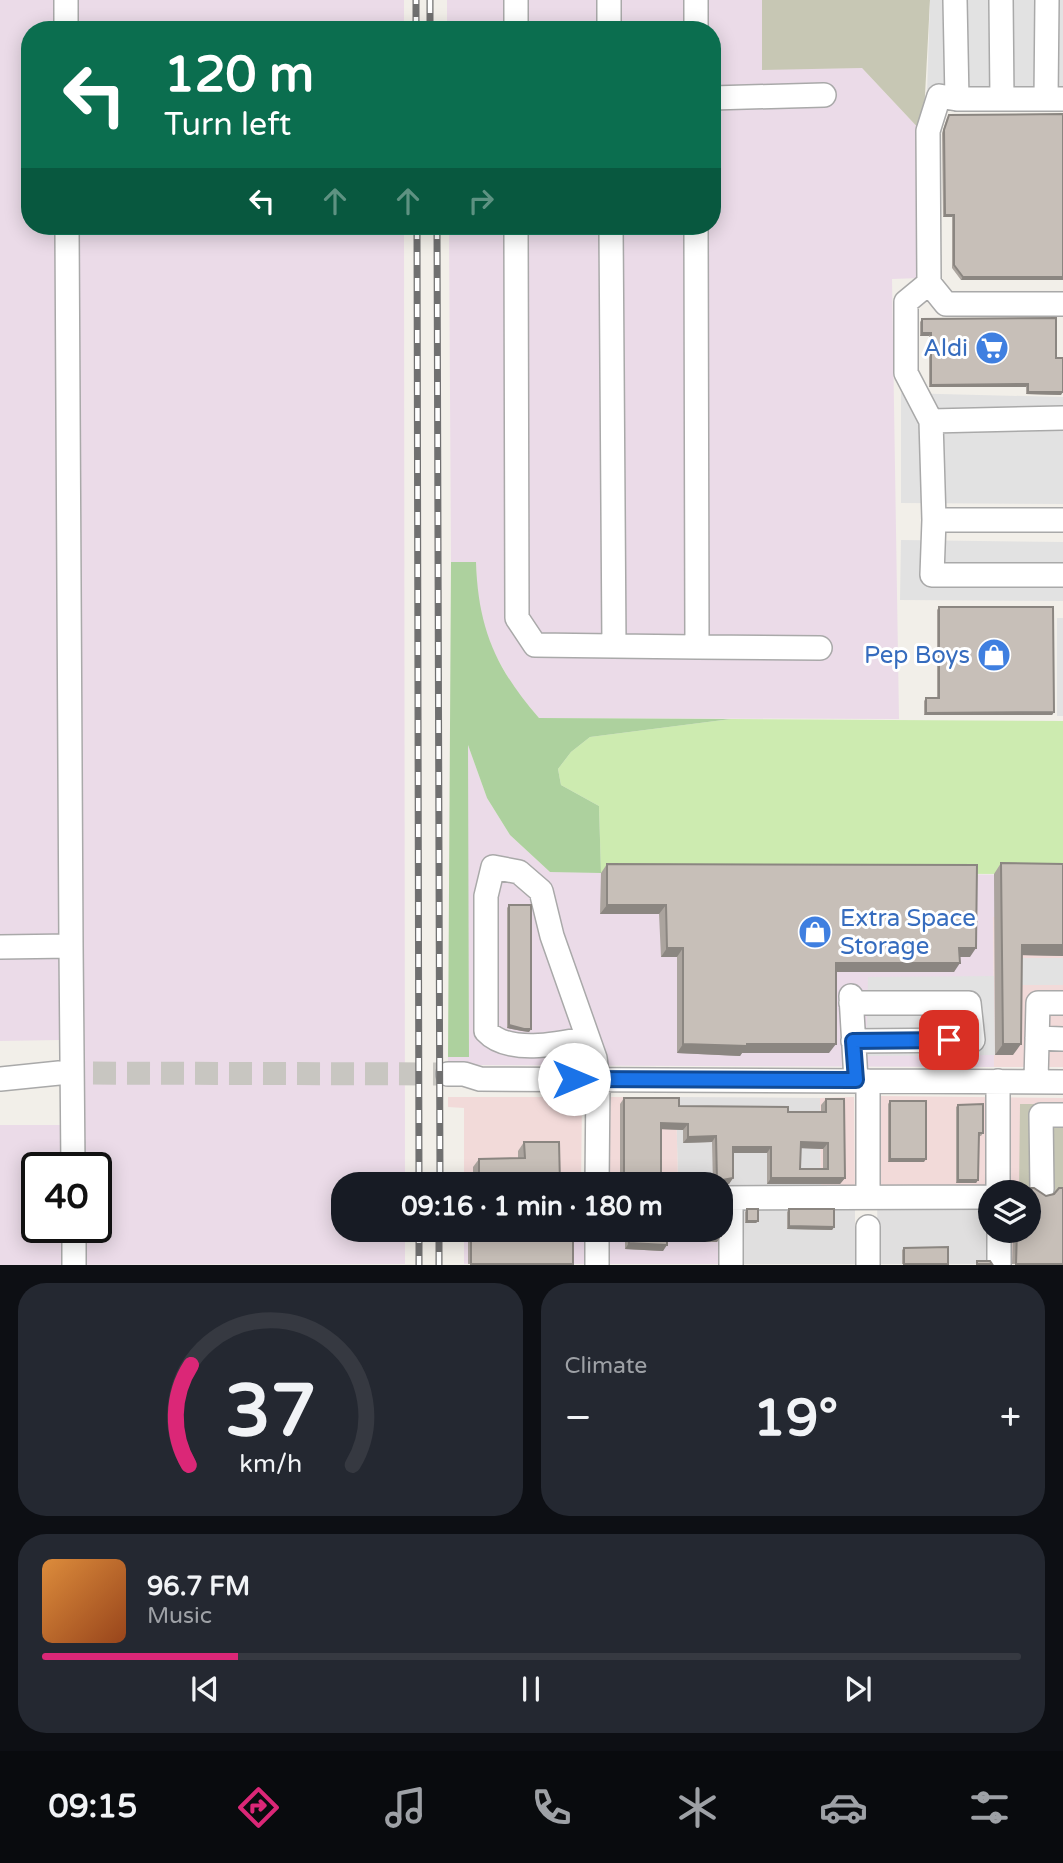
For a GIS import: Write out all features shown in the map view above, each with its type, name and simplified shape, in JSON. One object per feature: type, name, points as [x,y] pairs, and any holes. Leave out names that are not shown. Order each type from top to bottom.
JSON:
[{"type":"street","points":[[66,0],[66,21]]},
{"type":"street","points":[[516,0],[516,21]]},
{"type":"street","points":[[609,0],[609,21]]},
{"type":"street","points":[[696,0],[696,21]]},
{"type":"street","points":[[955,0],[948,97],[928,131],[929,283],[946,304],[1063,304]]},
{"type":"street","points":[[1001,0],[1002,99]]},
{"type":"street","points":[[948,97],[1054,99],[1048,0]]},
{"type":"street","points":[[721,98],[824,95]]},
{"type":"street","points":[[67,235],[73,1152]]},
{"type":"street","points":[[516,235],[517,618],[535,645],[820,648]]},
{"type":"street","points":[[611,235],[614,646]]},
{"type":"street","points":[[696,235],[697,647]]},
{"type":"street","points":[[929,283],[906,302],[906,373],[931,421],[934,520],[932,575],[1063,575]]},
{"type":"street","points":[[931,421],[1063,418]]},
{"type":"street","points":[[934,520],[1063,520]]},
{"type":"street","points":[[588,1038],[560,1044],[519,1044],[494,1040],[486,1031],[486,897],[494,867],[519,872],[541,891],[552,936],[588,1038],[598,1080],[597,1172]]},
{"type":"street","points":[[0,947],[71,946]]},
{"type":"street","points":[[853,1041],[973,1040],[969,1003],[851,999],[853,1041],[862,1080],[868,1197]]},
{"type":"street","points":[[1037,1081],[1038,1003],[1063,1003]]},
{"type":"street","points":[[1037,1038],[1063,1039]]},
{"type":"street","points":[[448,1079],[464,1074],[480,1079],[1063,1082]]},
{"type":"street","points":[[8,1079],[60,1079]]},
{"type":"street","points":[[998,1081],[998,1180]]},
{"type":"street","points":[[1042,1189],[1041,1115],[1063,1115]]},
{"type":"street","points":[[733,1198],[978,1197]]},
{"type":"street","points":[[868,1227],[868,1265]]},
{"type":"street","points":[[597,1242],[597,1265]]},
{"type":"street","points":[[729,1242],[731,1265]]},
{"type":"street","points":[[74,1243],[74,1265]]},
{"type":"street","points":[[999,1243],[999,1265]]},
{"type":"shaded area","points":[[0,0],[404,0],[404,21],[21,21],[21,235],[404,235],[405,1172],[331,1172],[331,1242],[405,1242],[405,1264],[0,1265],[0,1125],[61,1125],[60,1040],[0,1041]]},
{"type":"shaded area","points":[[447,0],[762,0],[762,69],[862,68],[923,133],[920,278],[892,279],[899,719],[539,718],[516,691],[490,646],[477,600],[476,562],[451,562],[449,235],[721,235],[721,21],[447,21]]},
{"type":"shaded area","points":[[762,0],[930,0],[923,133],[862,68],[762,70]]},
{"type":"shaded area","points":[[930,0],[1063,0],[1063,94],[927,94]]},
{"type":"shaded area","points":[[901,393],[1063,397],[1063,504],[901,503]]},
{"type":"shaded area","points":[[901,540],[1063,542],[1063,601],[900,600]]},
{"type":"shaded area","points":[[1057,618],[1063,618],[1063,716],[1057,716]]},
{"type":"shaded area","points":[[467,742],[487,798],[510,835],[550,872],[1063,875],[1063,916],[993,917],[994,1067],[448,1065],[448,1057],[469,1057]]},
{"type":"shaded area","points":[[993,916],[1063,916],[1063,1067],[994,1067]]},
{"type":"shaded area","points":[[1019,958],[1063,958],[1063,985],[1020,985]]},
{"type":"shaded area","points":[[994,976],[995,1055],[866,1056],[868,977]]},
{"type":"shaded area","points":[[878,1096],[1063,1098],[1063,1264],[999,1264],[999,1243],[1041,1243],[1041,1180],[978,1180],[978,1194],[877,1197]]},
{"type":"shaded area","points":[[448,1097],[582,1097],[581,1172],[464,1172],[464,1108],[448,1107]]},
{"type":"shaded area","points":[[609,1097],[676,1097],[678,1172],[609,1172]]},
{"type":"shaded area","points":[[676,1097],[820,1098],[821,1197],[855,1197],[855,1264],[731,1264],[728,1242],[733,1242],[733,1172],[678,1172]]},
{"type":"shaded area","points":[[854,1097],[855,1197],[821,1197],[820,1098]]},
{"type":"shaded area","points":[[1020,1104],[1063,1104],[1063,1195],[1041,1194],[1041,1180],[1019,1180]]},
{"type":"shaded area","points":[[877,1197],[978,1197],[978,1243],[993,1243],[999,1264],[878,1264]]},
{"type":"shaded area","points":[[464,1242],[725,1242],[731,1264],[464,1264]]},
{"type":"green space","points":[[451,562],[476,562],[481,607],[492,646],[511,682],[539,718],[731,719],[590,737],[571,752],[558,769],[561,785],[599,806],[601,873],[550,872],[510,835],[487,798],[468,745],[469,1057],[448,1057]]},
{"type":"green space","points":[[731,719],[1063,721],[1063,874],[601,873],[599,806],[561,785],[558,769],[571,752],[590,737]]},
{"type":"building","points":[[1063,114],[1063,277],[963,277],[954,265],[954,215],[945,215],[944,130],[949,115]]},
{"type":"building","name":"Aldi","points":[[1056,318],[1056,358],[1063,358],[1063,392],[1028,392],[1028,384],[931,385],[931,333],[922,333],[922,319]]},
{"type":"building","name":"Pep Boys","points":[[939,607],[1053,607],[1054,712],[926,713],[926,698],[939,698]]},
{"type":"building","points":[[1001,863],[1063,864],[1063,945],[1022,945],[1021,1044],[1003,1044]]},
{"type":"building","name":"Extra Space Storage","points":[[607,864],[977,865],[976,948],[959,948],[960,963],[836,963],[836,1044],[683,1044],[683,948],[667,948],[666,905],[607,905]]},
{"type":"building","points":[[509,905],[531,905],[531,1029],[509,1025]]},
{"type":"building","points":[[624,1098],[679,1098],[679,1106],[788,1107],[788,1112],[826,1112],[826,1099],[844,1099],[845,1178],[771,1178],[771,1147],[733,1147],[733,1172],[717,1172],[716,1136],[688,1137],[688,1124],[661,1123],[661,1172],[624,1172]],"holes":[[[801,1142],[828,1143],[828,1169],[800,1169]]]},
{"type":"building","points":[[890,1101],[926,1101],[926,1159],[890,1159]]},
{"type":"building","points":[[983,1104],[978,1180],[958,1180],[958,1105]]},
{"type":"building","points":[[524,1142],[559,1142],[560,1172],[479,1172],[479,1159],[525,1158]]},
{"type":"building","points":[[1063,1188],[1063,1264],[1016,1264],[1017,1243],[1041,1243],[1041,1193],[1046,1196]]},
{"type":"building","points":[[747,1209],[758,1209],[758,1221],[747,1221]]},
{"type":"building","points":[[789,1209],[834,1209],[834,1227],[789,1226]]},
{"type":"building","points":[[471,1242],[573,1242],[573,1264],[471,1264]]},
{"type":"building","points":[[667,1242],[667,1245],[629,1243]]},
{"type":"building","points":[[948,1247],[948,1264],[904,1264],[904,1248]]},
{"type":"building","points":[[977,1261],[990,1261],[992,1264],[977,1264]]},
{"type":"tunnel","points":[[59,1073],[448,1074]]},
{"type":"railway","points":[[416,0],[416,21]]},
{"type":"railway","points":[[430,0],[430,21]]},
{"type":"railway","points":[[417,235],[419,1172]]},
{"type":"railway","points":[[437,235],[440,1172]]},
{"type":"railway","points":[[419,1242],[419,1265]]},
{"type":"railway","points":[[439,1242],[439,1265]]},
{"type":"place","name":"Aldi","points":[[992,348]]},
{"type":"place","name":"Pep Boys","points":[[994,655]]},
{"type":"place","name":"Extra Space Storage","points":[[815,932]]},
{"type":"route","points":[[574,1079],[856,1080],[853,1041],[949,1040]]}]
